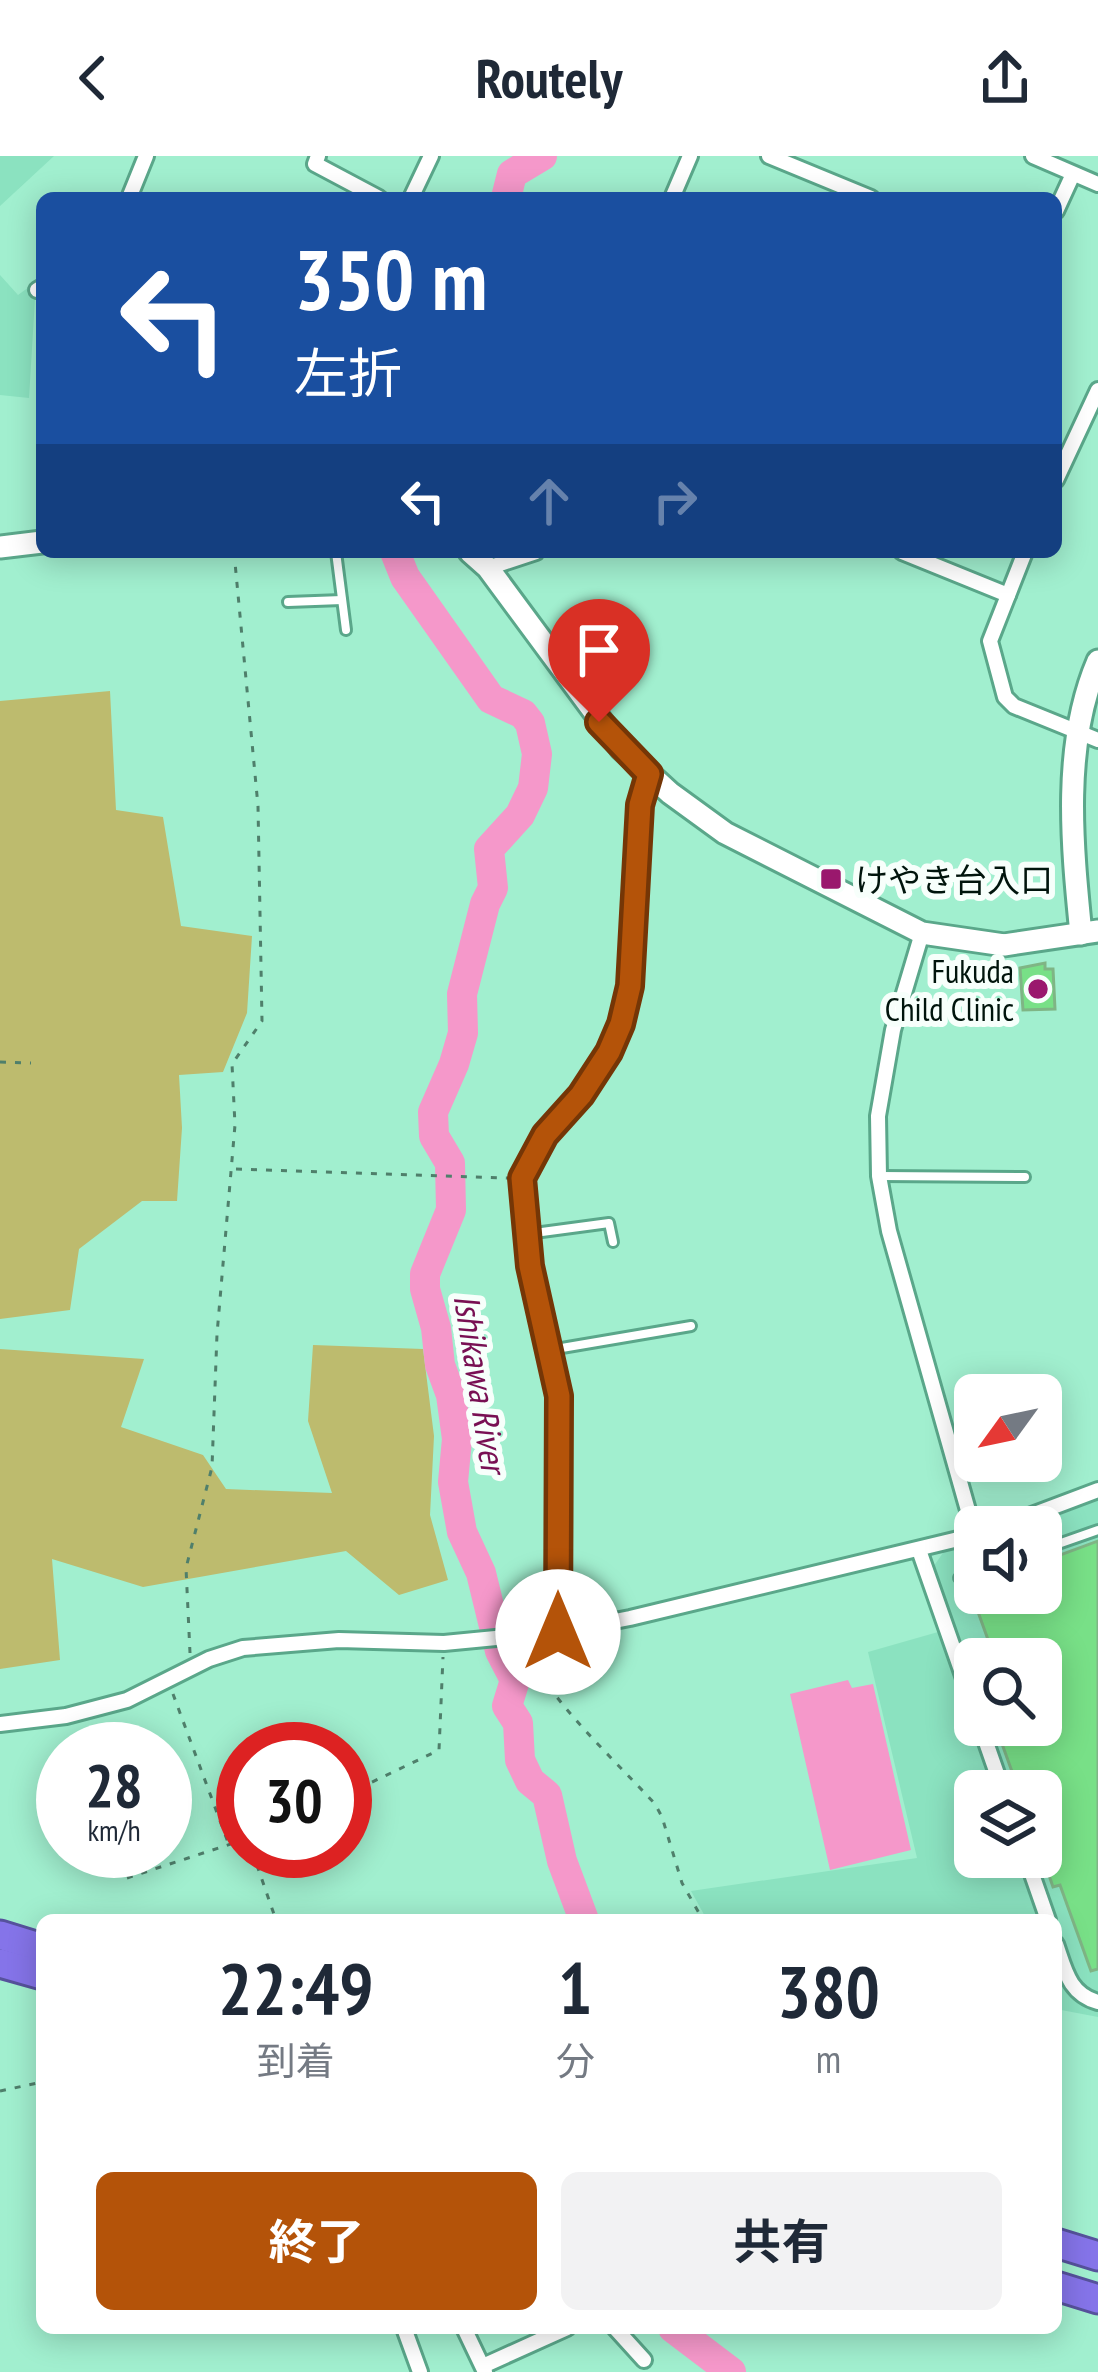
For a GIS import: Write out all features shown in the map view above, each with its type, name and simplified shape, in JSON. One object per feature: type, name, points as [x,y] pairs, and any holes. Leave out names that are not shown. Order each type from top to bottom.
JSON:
[{"type":"highway","points":[[0,1935],[36,1946]]},
{"type":"highway","points":[[0,1963],[36,1974]]},
{"type":"highway","points":[[1062,2245],[1098,2256]]},
{"type":"highway","points":[[1062,2288],[1098,2299]]},
{"type":"street","points":[[131,192],[146,156]]},
{"type":"street","points":[[318,156],[315,164],[368,192]]},
{"type":"street","points":[[414,192],[431,156]]},
{"type":"street","points":[[675,192],[690,156]]},
{"type":"street","points":[[769,156],[856,192]]},
{"type":"street","points":[[1033,156],[1098,184]]},
{"type":"street","points":[[1062,197],[1072,174]]},
{"type":"street","points":[[1062,467],[1096,401]]},
{"type":"street","points":[[0,547],[36,543]]},
{"type":"street","points":[[477,558],[599,722],[649,774],[725,832],[922,933],[1004,945],[1090,932],[1072,764],[1087,735],[1098,661]]},
{"type":"street","points":[[488,568],[518,558]]},
{"type":"street","points":[[917,558],[1008,595]]},
{"type":"street","points":[[1023,558],[990,641],[1005,697],[1014,706],[1087,735]]},
{"type":"street","points":[[558,1632],[559,1396],[525,1234],[522,1178],[545,1135],[591,1081],[621,1024],[630,986],[640,805],[649,774]]},
{"type":"street","points":[[922,933],[885,1073],[878,1116],[879,1176],[889,1231],[967,1506]]},
{"type":"street","points":[[1056,1506],[1098,1490]]},
{"type":"street","points":[[0,1724],[66,1716],[127,1700],[226,1652],[339,1640],[443,1643],[558,1632],[954,1541]]},
{"type":"street","points":[[920,1550],[954,1649]]},
{"type":"street","points":[[1033,1878],[1046,1914]]},
{"type":"street","points":[[1062,1962],[1077,1993],[1098,2002]]},
{"type":"street","points":[[406,2334],[420,2372]]},
{"type":"street","points":[[467,2334],[484,2369],[555,2334]]},
{"type":"street","points":[[620,2334],[644,2360]]},
{"type":"lane","points":[[337,558],[346,630]]},
{"type":"lane","points":[[288,602],[342,600]]},
{"type":"lane","points":[[879,1176],[1025,1177]]},
{"type":"lane","points":[[525,1234],[609,1223],[613,1242]]},
{"type":"lane","points":[[549,1351],[691,1326]]},
{"type":"lane","points":[[1062,1543],[1098,1530]]},
{"type":"path","points":[[194,1666],[189,1649],[186,1568],[212,1468],[217,1334],[236,1125],[232,1064],[262,1021],[258,806],[234,558]]},
{"type":"path","points":[[0,1062],[31,1063]]},
{"type":"path","points":[[232,1169],[522,1178]]},
{"type":"path","points":[[506,1637],[655,1804],[682,1883],[700,1914]]},
{"type":"path","points":[[372,1782],[439,1750],[443,1643]]},
{"type":"path","points":[[168,1681],[216,1809]]},
{"type":"path","points":[[261,1878],[274,1914]]},
{"type":"path","points":[[0,2091],[36,2083]]},
{"type":"shaded area","points":[[0,156],[54,156],[0,206]]},
{"type":"shaded area","points":[[0,275],[18,295],[36,282],[29,398],[0,395]]},
{"type":"shaded area","points":[[110,691],[116,810],[163,817],[181,926],[252,936],[247,1013],[223,1072],[179,1075],[182,1128],[177,1201],[142,1201],[79,1249],[70,1310],[0,1319],[0,701]]},
{"type":"shaded area","points":[[313,1345],[423,1349],[434,1436],[430,1515],[448,1580],[399,1595],[346,1551],[143,1587],[52,1559],[60,1660],[0,1669],[0,1349],[144,1359],[121,1427],[203,1455],[226,1489],[332,1493],[308,1421]]},
{"type":"shaded area","points":[[1098,1500],[1098,2017],[1062,2010],[1062,1914],[704,1914],[691,1891],[917,1858],[868,1652],[952,1628],[931,1570],[945,1550],[954,1548],[954,1614],[1062,1614],[1062,1514]]},
{"type":"shaded area","points":[[848,1680],[852,1688],[873,1684],[911,1850],[830,1870],[790,1694]]},
{"type":"building","name":"Fukuda Child Clinic","points":[[1045,963],[1045,969],[1053,969],[1055,1009],[1023,1010],[1020,968]]},
{"type":"building","points":[[1098,1541],[1098,1969],[1091,1971],[1060,1885],[1053,1887],[1050,1878],[1062,1878],[1062,1770],[1011,1770],[1003,1746],[1062,1746],[1062,1638],[987,1638],[979,1614],[1062,1614],[1062,1554]]},
{"type":"waterway","name":"Ishikawa River","points":[[508,192],[512,174],[542,156]]},
{"type":"waterway","name":"Ishikawa River","points":[[397,558],[405,577],[491,699],[523,714],[530,723],[537,754],[533,788],[520,815],[489,849],[493,888],[462,994],[463,1033],[433,1112],[434,1136],[450,1163],[451,1210],[425,1274],[425,1289],[451,1395],[457,1439],[453,1482],[462,1532],[481,1573],[500,1651],[515,1680],[507,1706],[518,1723],[520,1760],[530,1781],[547,1795],[562,1861],[582,1914]]},
{"type":"waterway","name":"Ishikawa River","points":[[681,2334],[731,2372]]},
{"type":"place","name":"けやき台入口","points":[[831,879]]},
{"type":"place","name":"Fukuda Child Clinic","points":[[1038,989]]},
{"type":"route","points":[[558,1632],[559,1396],[530,1266],[522,1178],[545,1135],[581,1095],[609,1052],[630,986],[640,805],[649,774],[599,722]]}]
